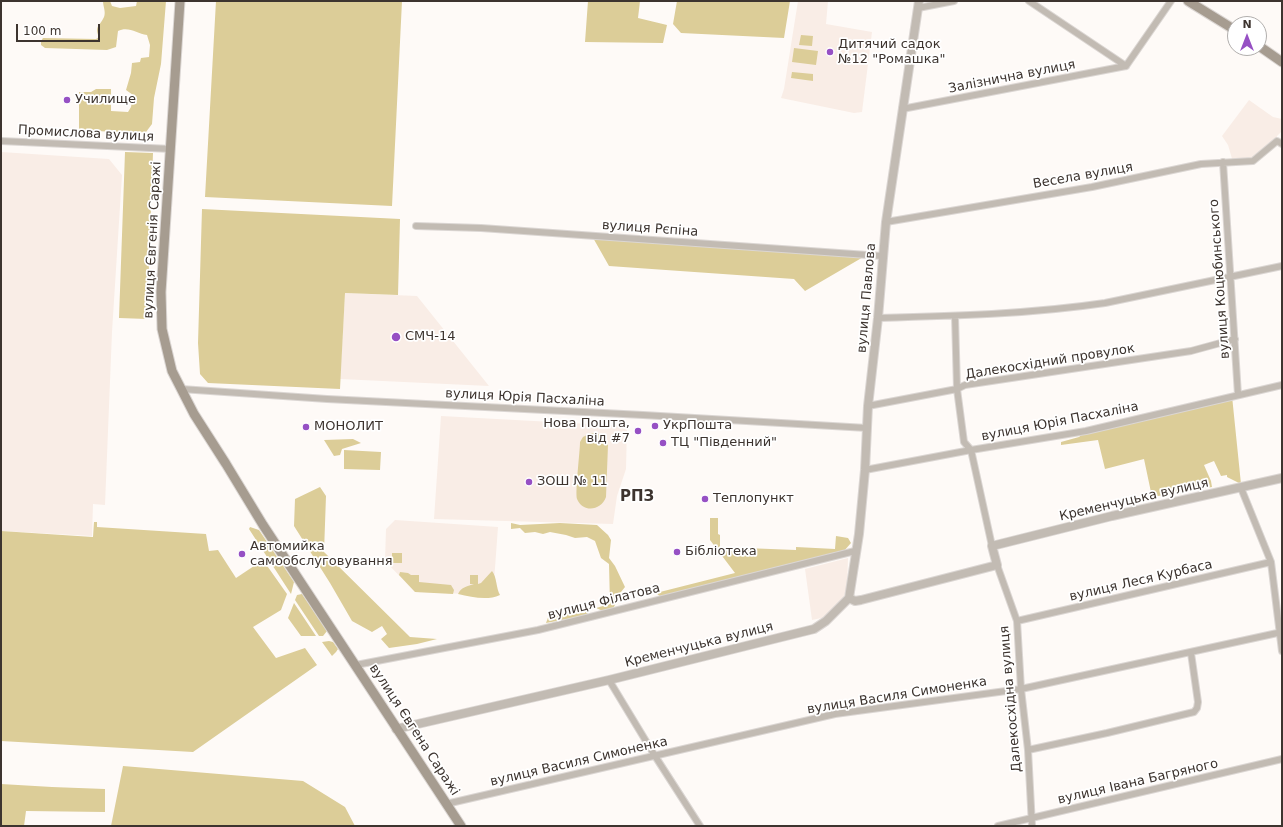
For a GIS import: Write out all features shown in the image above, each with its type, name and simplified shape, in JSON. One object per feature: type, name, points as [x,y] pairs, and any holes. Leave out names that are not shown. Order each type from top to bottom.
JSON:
[{"type":"main road","name":"вулиця Євгенія Саражі","points":[[180,1],[161,292],[162,330],[172,372],[194,414],[264,525]]},
{"type":"main road","points":[[1188,1],[1227,25]]},
{"type":"main road","points":[[1267,52],[1282,62]]},
{"type":"main road","name":"вулиця Євгена Саражі","points":[[264,525],[396,729],[461,826]]},
{"type":"street","points":[[919,4],[954,1]]},
{"type":"street","points":[[1029,1],[1126,66],[1171,1]]},
{"type":"street","name":"вулиця Павлова","points":[[849,598],[865,470],[868,406],[878,318],[886,222],[919,4]]},
{"type":"street","name":"Залізнична вулиця","points":[[902,109],[1126,66]]},
{"type":"street","name":"Промислова вулиця","points":[[1,141],[171,149]]},
{"type":"street","name":"Весела вулиця","points":[[886,222],[1092,187],[1201,164],[1253,161],[1280,142]]},
{"type":"street","name":"вулиця Коцюбинського","points":[[1223,162],[1238,395]]},
{"type":"street","name":"вулиця Рєпіна","points":[[416,226],[489,228],[882,256]]},
{"type":"street","points":[[878,318],[955,316],[1076,307],[1105,303],[1231,278],[1282,266]]},
{"type":"street","name":"Далекосхідна вулиця","points":[[955,316],[957,389],[964,442],[971,450],[997,565],[1017,621],[1021,689],[1028,750],[1032,826]]},
{"type":"street","name":"Далекосхідний провулок","points":[[868,406],[957,389],[965,385],[1191,351],[1235,339]]},
{"type":"street","name":"вулиця Юрія Пасхаліна","points":[[865,470],[1086,430],[1282,385]]},
{"type":"street","name":"вулиця Юрія Пасхаліна","points":[[181,389],[307,398],[868,428]]},
{"type":"street","name":"Кременчуцька вулиця","points":[[992,546],[1112,516],[1282,478]]},
{"type":"street","points":[[1241,488],[1270,562],[1281,632],[1282,651]]},
{"type":"street","name":"вулиця Філатова","points":[[356,665],[538,630],[855,551]]},
{"type":"street","name":"вулиця Леся Курбаса","points":[[1017,621],[1270,562]]},
{"type":"street","points":[[849,598],[855,601],[861,600],[997,565]]},
{"type":"street","name":"Кременчуцька вулиця","points":[[396,729],[609,680],[814,629],[826,621],[849,598]]},
{"type":"street","name":"вулиця Василя Симоненка","points":[[446,804],[835,714],[1021,689],[1191,653],[1281,632]]},
{"type":"street","points":[[1028,750],[1194,712],[1197,708],[1198,702],[1191,653]]},
{"type":"street","points":[[609,680],[700,826]]},
{"type":"street","name":"вулиця Івана Багряного","points":[[998,826],[1282,759]]},
{"type":"shaded area","points":[[103,1],[110,1],[112,6],[120,8],[136,6],[137,1],[166,1],[161,64],[154,98],[152,124],[146,132],[133,133],[79,130],[79,92],[91,92],[96,89],[111,89],[111,111],[128,112],[131,107],[133,95],[126,90],[132,63],[140,62],[141,58],[149,57],[150,45],[147,35],[126,29],[118,31],[116,47],[107,50],[45,48],[41,45],[43,38],[96,39],[99,37],[97,28],[105,15]]},
{"type":"shaded area","points":[[216,1],[402,1],[392,206],[205,197]]},
{"type":"shaded area","points":[[588,1],[640,1],[638,18],[667,25],[663,43],[585,42]]},
{"type":"shaded area","points":[[677,1],[790,1],[784,38],[681,33],[673,24]]},
{"type":"shaded area","name":"Дитячий садок №12 \"Ромашка\"","points":[[798,1],[828,1],[826,24],[872,32],[862,112],[854,113],[781,98],[784,89]]},
{"type":"shaded area","points":[[801,35],[813,36],[812,46],[799,45]]},
{"type":"shaded area","points":[[794,48],[818,51],[816,65],[792,62]]},
{"type":"shaded area","points":[[792,72],[813,74],[813,81],[791,78]]},
{"type":"shaded area","points":[[1249,100],[1273,117],[1282,119],[1282,131],[1277,136],[1277,141],[1253,161],[1233,162],[1228,145],[1222,136]]},
{"type":"shaded area","points":[[1,152],[109,159],[122,175],[112,332],[105,505],[93,504],[92,536],[1,531]]},
{"type":"shaded area","points":[[125,152],[153,153],[147,319],[119,318]]},
{"type":"shaded area","points":[[202,209],[400,219],[398,295],[345,293],[340,389],[208,383],[200,374],[198,343]]},
{"type":"shaded area","points":[[592,236],[865,256],[805,291],[794,279],[609,266]]},
{"type":"shaded area","name":"СМЧ-14","points":[[345,293],[417,296],[489,386],[340,379]]},
{"type":"shaded area","points":[[1232,396],[1241,484],[1227,477],[1227,475],[1221,476],[1214,461],[1204,465],[1212,487],[1152,497],[1144,459],[1105,469],[1098,440],[1061,445],[1061,442],[1079,437],[1086,431]]},
{"type":"shaded area","name":"ЗОШ № 11","points":[[441,416],[627,426],[626,469],[617,496],[613,524],[434,519]]},
{"type":"shaded area","points":[[591,433],[596,433],[605,437],[608,445],[606,497],[604,502],[600,505],[587,508],[583,507],[577,499],[577,480],[580,442],[583,437]]},
{"type":"shaded area","points":[[353,439],[361,443],[342,449],[340,455],[334,456],[324,440]]},
{"type":"shaded area","points":[[344,450],[381,452],[380,470],[344,469]]},
{"type":"shaded area","points":[[320,487],[326,496],[324,552],[410,637],[437,639],[417,644],[389,648],[381,639],[387,634],[382,626],[372,632],[352,621],[294,526],[295,499]]},
{"type":"shaded area","points":[[710,518],[718,518],[720,547],[796,550],[796,547],[835,549],[836,536],[848,538],[851,543],[844,551],[661,597],[656,593],[735,573],[710,540]]},
{"type":"shaded area","points":[[395,520],[498,527],[493,595],[415,592],[385,561],[386,529]]},
{"type":"shaded area","points":[[94,522],[97,522],[97,527],[206,534],[209,551],[218,550],[236,578],[263,560],[287,594],[281,610],[253,627],[276,658],[305,648],[317,665],[193,752],[1,741],[1,531],[93,537]]},
{"type":"shaded area","points":[[511,523],[520,525],[560,523],[597,525],[608,535],[611,540],[609,558],[615,566],[625,587],[613,609],[603,611],[596,608],[610,604],[609,564],[601,558],[595,541],[587,537],[575,538],[550,532],[543,534],[535,532],[525,533],[520,528],[511,529]]},
{"type":"shaded area","points":[[250,527],[259,530],[294,582],[291,594],[249,529]]},
{"type":"shaded area","points":[[392,553],[402,553],[402,563],[392,563]]},
{"type":"shaded area","points":[[848,558],[847,588],[844,596],[836,609],[826,617],[812,620],[805,569]]},
{"type":"shaded area","points":[[492,571],[495,576],[500,595],[485,598],[458,594],[463,588],[474,584],[470,584],[470,575],[478,575],[478,584],[481,583]]},
{"type":"shaded area","points":[[400,572],[411,575],[419,575],[419,582],[451,585],[454,590],[453,594],[415,592],[399,575]]},
{"type":"shaded area","points":[[302,594],[327,631],[323,636],[319,636],[295,600],[297,595]]},
{"type":"shaded area","points":[[294,603],[316,636],[301,636],[288,618]]},
{"type":"shaded area","points":[[587,605],[588,615],[546,623],[549,615],[585,613]]},
{"type":"shaded area","points":[[322,642],[333,642],[338,649],[332,656]]},
{"type":"shaded area","points":[[123,766],[303,781],[345,807],[355,826],[111,826]]},
{"type":"shaded area","points":[[1,784],[105,789],[105,812],[26,811],[24,826],[1,826]]},
{"type":"place","name":"Дитячий садок №12 \"Ромашка\"","points":[[830,52]]},
{"type":"place","name":"Училище","points":[[67,100]]},
{"type":"place","name":"СМЧ-14","points":[[396,337]]},
{"type":"place","name":"УкрПошта","points":[[655,426]]},
{"type":"place","name":"МОНОЛИТ","points":[[306,427]]},
{"type":"place","name":"Нова Пошта, від #7","points":[[638,431]]},
{"type":"place","name":"ТЦ \"Південний\"","points":[[663,443]]},
{"type":"place","name":"ЗОШ № 11","points":[[529,482]]},
{"type":"place","name":"Теплопункт","points":[[705,499]]},
{"type":"place","name":"Бібліотека","points":[[677,552]]},
{"type":"place","name":"Автомийка самообслуговування","points":[[242,554]]},
{"type":"district","name":"РПЗ","points":[[637,497]]}]
